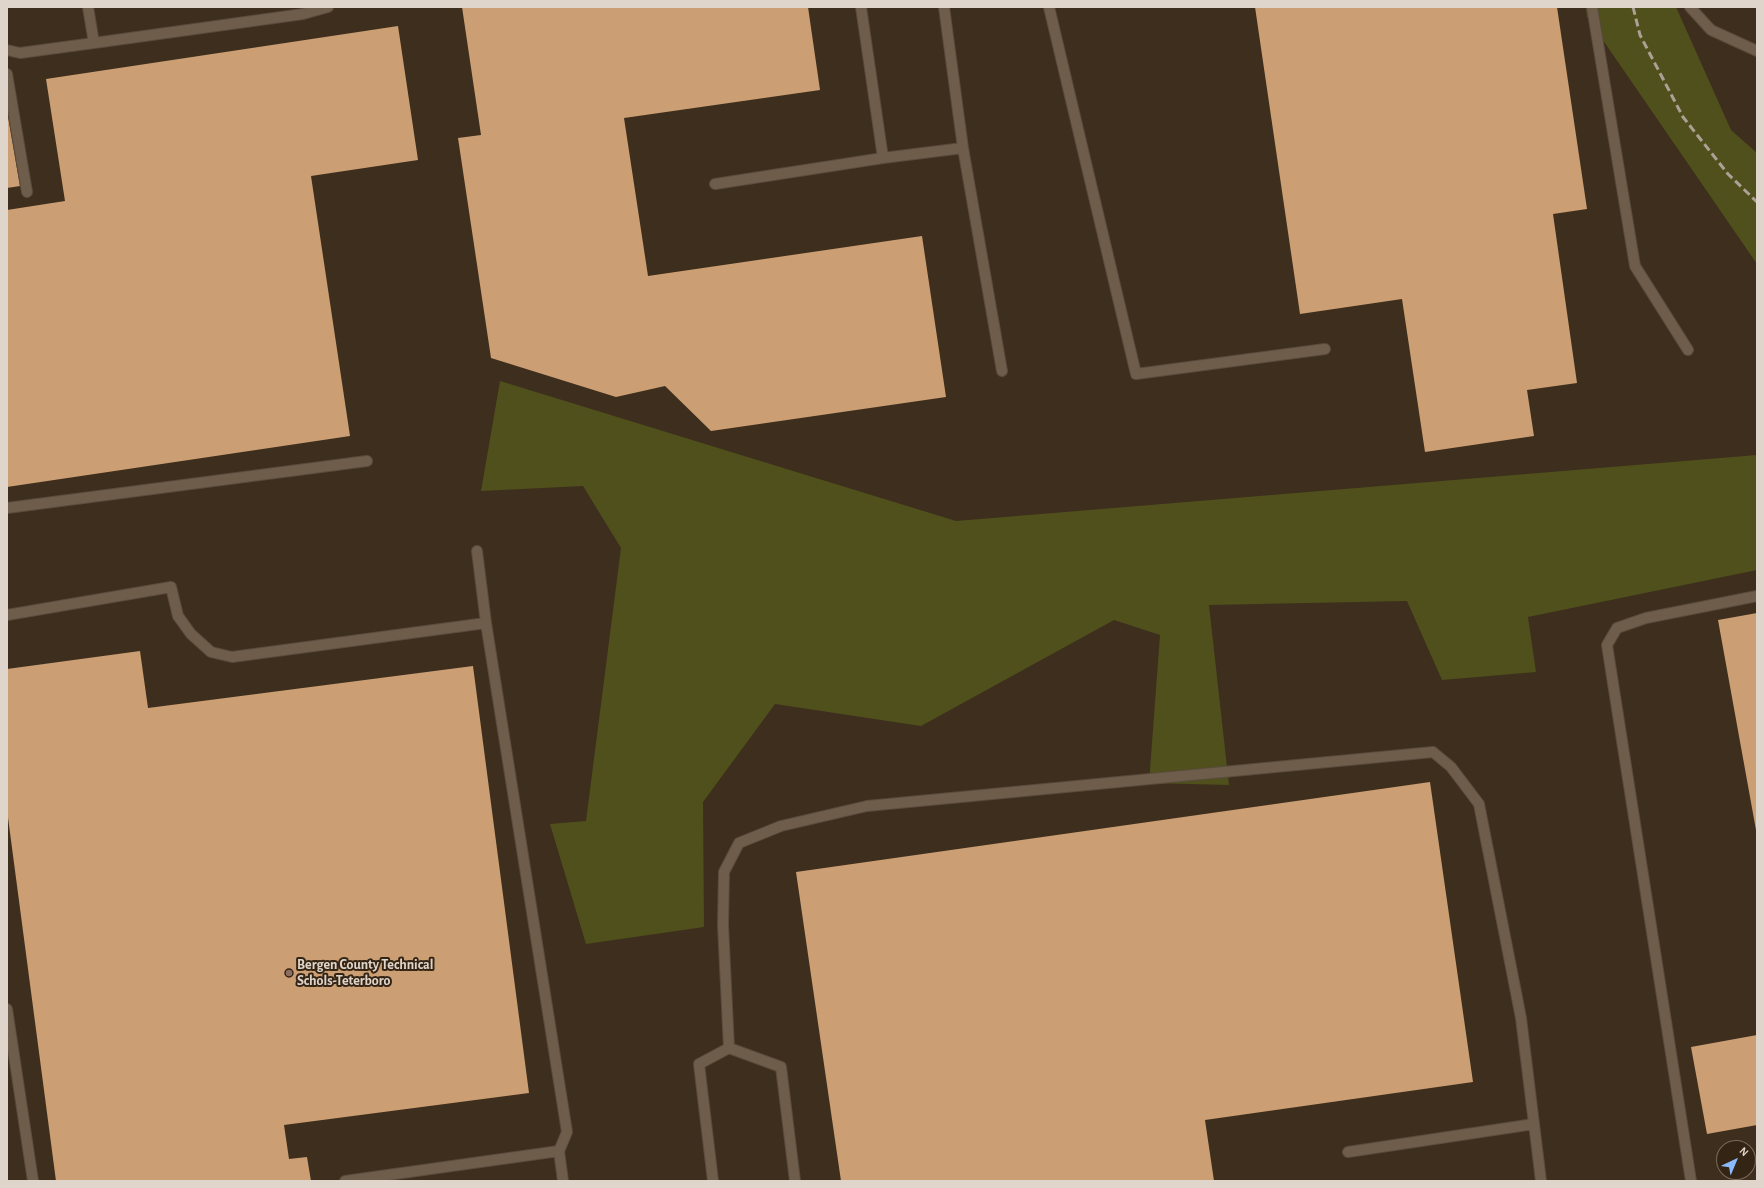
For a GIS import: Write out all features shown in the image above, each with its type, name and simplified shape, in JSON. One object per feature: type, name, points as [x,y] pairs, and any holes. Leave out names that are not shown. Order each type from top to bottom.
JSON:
[{"type":"lane","points":[[88,7],[94,43]]},
{"type":"lane","points":[[7,50],[20,53],[304,14],[328,7]]},
{"type":"lane","points":[[861,7],[883,158]]},
{"type":"lane","points":[[944,7],[963,148],[1002,371]]},
{"type":"lane","points":[[1049,7],[1136,374],[1325,349]]},
{"type":"lane","points":[[1592,7],[1635,266],[1688,350]]},
{"type":"lane","points":[[1690,7],[1711,30],[1757,51]]},
{"type":"lane","points":[[7,74],[27,192]]},
{"type":"lane","points":[[715,184],[883,158],[963,148]]},
{"type":"lane","points":[[7,508],[367,461]]},
{"type":"lane","points":[[477,551],[486,623],[567,1132],[559,1151],[563,1181]]},
{"type":"lane","points":[[7,615],[171,587],[178,616],[191,634],[211,652],[232,657],[486,623]]},
{"type":"lane","points":[[1691,1181],[1607,645],[1617,628],[1646,618],[1757,596]]},
{"type":"lane","points":[[729,1048],[724,945],[724,872],[739,843],[781,826],[867,806],[1433,752],[1451,767],[1479,804],[1521,1018],[1541,1181]]},
{"type":"lane","points":[[7,1009],[33,1181]]},
{"type":"lane","points":[[713,1181],[699,1064],[729,1048],[781,1067],[795,1181]]},
{"type":"lane","points":[[1348,1152],[1534,1124]]},
{"type":"lane","points":[[345,1181],[559,1151]]},
{"type":"shaded area","points":[[1586,7],[1676,7],[1731,130],[1757,153],[1757,264],[1587,17]]},
{"type":"shaded area","points":[[500,381],[956,521],[1757,455],[1757,570],[1528,617],[1536,672],[1442,680],[1407,601],[1209,605],[1229,785],[1149,783],[1160,635],[1114,620],[921,726],[775,704],[703,802],[704,927],[586,944],[550,824],[586,821],[621,548],[583,486],[481,491]]},
{"type":"building","points":[[462,7],[808,7],[820,90],[624,118],[648,276],[922,236],[946,397],[711,431],[665,386],[616,397],[491,358],[458,138],[481,135]]},
{"type":"building","points":[[1255,7],[1557,7],[1587,209],[1553,214],[1577,383],[1527,390],[1534,436],[1425,452],[1402,299],[1300,314]]},
{"type":"building","points":[[398,26],[418,160],[311,176],[350,436],[7,487],[7,210],[65,201],[46,79]]},
{"type":"building","points":[[7,111],[20,186],[7,188]]},
{"type":"building","points":[[1757,613],[1757,830],[1756,830],[1718,620]]},
{"type":"building","name":"Bergen County Technical Schols-Teterboro","points":[[140,651],[148,708],[473,666],[529,1093],[284,1125],[289,1159],[307,1157],[311,1181],[56,1181],[7,810],[7,669]]},
{"type":"building","points":[[1430,782],[1473,1082],[1205,1120],[1214,1181],[841,1181],[796,872]]},
{"type":"building","points":[[1757,1035],[1757,1125],[1707,1134],[1691,1047]]},
{"type":"railway","points":[[1633,7],[1640,35],[1683,117],[1728,174],[1757,202]]},
{"type":"place","name":"Bergen County Technical Schols-Teterboro","points":[[289,973]]}]
